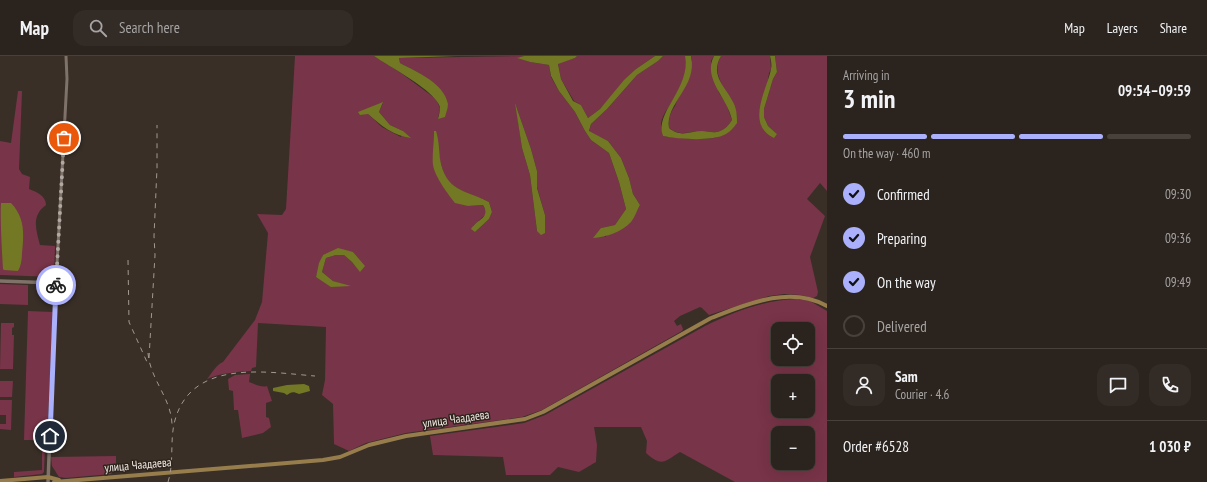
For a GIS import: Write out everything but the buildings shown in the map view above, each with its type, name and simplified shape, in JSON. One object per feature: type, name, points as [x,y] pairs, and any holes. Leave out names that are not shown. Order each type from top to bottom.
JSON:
[{"type":"main road","points":[[0,281],[56,283],[48,480]]},
{"type":"main road","name":"улица Чаадаева","points":[[54,482],[340,458],[369,445],[406,436],[525,419],[543,412],[711,318],[734,309],[787,296],[804,298],[827,306]]},
{"type":"main road","name":"улица Чаадаева","points":[[0,481],[62,481]]},
{"type":"street","points":[[56,283],[67,79],[66,56]]},
{"type":"shaded area","points":[[295,56],[374,56],[401,73],[436,99],[440,108],[438,119],[448,105],[419,73],[400,63],[399,58],[524,56],[518,58],[530,62],[549,65],[551,77],[559,91],[575,112],[591,140],[609,153],[619,182],[626,209],[615,225],[601,228],[605,237],[637,210],[640,205],[633,194],[629,178],[621,158],[608,141],[589,132],[591,124],[607,109],[637,75],[663,56],[685,56],[686,66],[683,82],[662,119],[661,123],[664,136],[675,138],[707,139],[717,137],[737,117],[735,109],[723,86],[718,72],[718,64],[721,56],[770,56],[771,69],[769,73],[761,126],[777,134],[768,126],[764,117],[764,109],[773,79],[777,72],[775,56],[827,56],[827,191],[820,183],[807,199],[825,216],[810,257],[818,292],[817,296],[813,298],[784,294],[769,296],[709,315],[700,307],[680,316],[674,321],[677,326],[681,324],[683,329],[682,331],[542,410],[522,417],[406,433],[366,443],[349,451],[334,444],[333,404],[322,395],[325,380],[326,327],[258,323],[256,367],[252,368],[251,371],[223,374],[207,379],[216,367],[223,362],[255,320],[262,302],[268,233],[257,214],[282,215],[286,209]],"holes":[[[383,103],[379,112],[390,125],[403,131],[401,137],[382,127],[368,114]],[[516,106],[537,171],[537,187],[545,215],[537,231],[530,175],[522,148]],[[434,131],[444,173],[450,183],[469,194],[489,202],[492,212],[489,219],[475,232],[473,226],[485,215],[486,211],[483,205],[468,206],[433,165]],[[353,252],[360,271],[344,255],[336,255],[326,258],[322,272],[333,281],[349,286],[316,277],[323,255]]]},
{"type":"shaded area","points":[[374,56],[456,56],[399,58],[400,63],[422,74],[436,84],[441,90],[448,104],[445,117],[438,119],[440,107],[437,101],[421,86]]},
{"type":"shaded area","points":[[524,56],[577,56],[558,64],[561,79],[573,101],[581,105],[588,118],[600,109],[624,80],[636,69],[655,56],[663,56],[637,75],[607,109],[591,124],[589,131],[608,141],[621,158],[629,178],[633,194],[640,205],[634,218],[623,229],[608,235],[593,238],[601,228],[615,225],[626,209],[609,153],[591,140],[575,112],[559,91],[551,76],[549,65],[517,58]]},
{"type":"shaded area","points":[[577,56],[655,56],[636,69],[600,109],[588,118],[581,105],[574,101],[561,79],[558,63]]},
{"type":"shaded area","points":[[685,56],[691,56],[692,67],[690,77],[672,111],[669,119],[669,128],[677,133],[697,131],[715,132],[724,129],[731,122],[730,112],[713,81],[711,73],[711,64],[714,56],[721,56],[718,63],[718,76],[720,82],[734,104],[737,123],[730,131],[720,137],[686,139],[663,136],[663,118],[683,79]]},
{"type":"shaded area","points":[[691,56],[714,56],[711,61],[719,93],[726,103],[732,120],[727,127],[720,131],[681,133],[673,131],[669,128],[670,116],[692,60]]},
{"type":"shaded area","points":[[770,56],[775,56],[777,72],[773,79],[764,109],[764,117],[768,126],[777,134],[774,138],[765,132],[759,116],[760,106],[771,67]]},
{"type":"shaded area","points":[[18,91],[22,91],[19,169],[22,174],[30,177],[29,189],[40,195],[46,202],[46,205],[41,209],[36,218],[36,228],[40,245],[55,246],[54,277],[0,275],[0,141],[11,143]]},
{"type":"shaded area","points":[[383,102],[379,112],[390,125],[403,131],[411,138],[399,135],[382,126],[368,114],[360,115],[358,112]]},
{"type":"shaded area","points":[[515,103],[537,171],[537,188],[545,215],[545,233],[541,235],[537,231],[530,175],[522,148]]},
{"type":"shaded area","points":[[434,131],[436,131],[437,134],[440,159],[447,178],[457,188],[489,202],[492,212],[489,219],[475,232],[471,229],[484,216],[485,209],[483,205],[468,206],[455,203],[442,185],[436,175],[433,165]]},
{"type":"shaded area","points":[[1,203],[11,203],[19,214],[21,220],[23,246],[18,271],[3,269]]},
{"type":"shaded area","points":[[338,248],[353,252],[365,266],[360,272],[344,255],[336,255],[326,258],[322,272],[333,281],[351,286],[331,287],[316,277],[319,263],[323,255]]},
{"type":"shaded area","points":[[0,284],[28,285],[28,305],[0,304]]},
{"type":"shaded area","points":[[797,299],[810,301],[827,311],[827,482],[735,482],[680,452],[663,462],[656,460],[646,453],[647,441],[641,427],[594,427],[597,445],[596,462],[579,472],[558,467],[550,475],[506,475],[503,457],[433,455],[430,436],[524,423],[545,415],[705,326],[727,316],[761,304]]},
{"type":"shaded area","points":[[28,311],[53,312],[47,440],[24,440]]},
{"type":"shaded area","points":[[1,323],[14,323],[14,327],[12,328],[12,335],[14,335],[13,369],[0,369]]},
{"type":"shaded area","points":[[250,374],[249,382],[260,386],[267,386],[272,401],[266,403],[266,417],[269,418],[271,427],[263,433],[242,438],[238,410],[234,410],[233,391],[229,390],[228,379],[235,375]]},
{"type":"shaded area","points":[[0,381],[13,381],[12,397],[0,397]]},
{"type":"shaded area","points":[[304,384],[309,386],[310,391],[299,394],[292,392],[287,395],[273,391],[273,388]]},
{"type":"shaded area","points":[[0,400],[12,400],[11,430],[0,429],[0,424],[6,424],[6,415],[0,415]]},
{"type":"shaded area","points":[[35,443],[45,445],[44,472],[42,474],[14,477],[14,472],[42,470],[42,448],[35,446]]},
{"type":"shaded area","points":[[116,456],[116,467],[111,474],[66,478],[59,477],[52,466],[51,457]]},
{"type":"railway","points":[[149,358],[155,255],[154,236],[157,125]]},
{"type":"railway","points":[[128,260],[129,322],[147,362]]},
{"type":"railway","points":[[148,353],[152,371],[168,406],[172,424]]},
{"type":"railway","points":[[168,482],[171,468],[174,424],[182,403],[195,388],[212,379],[231,374],[252,372],[315,376]]},
{"type":"way so far","points":[[56,285],[64,138]]},
{"type":"route","points":[[50,436],[56,285]]}]
